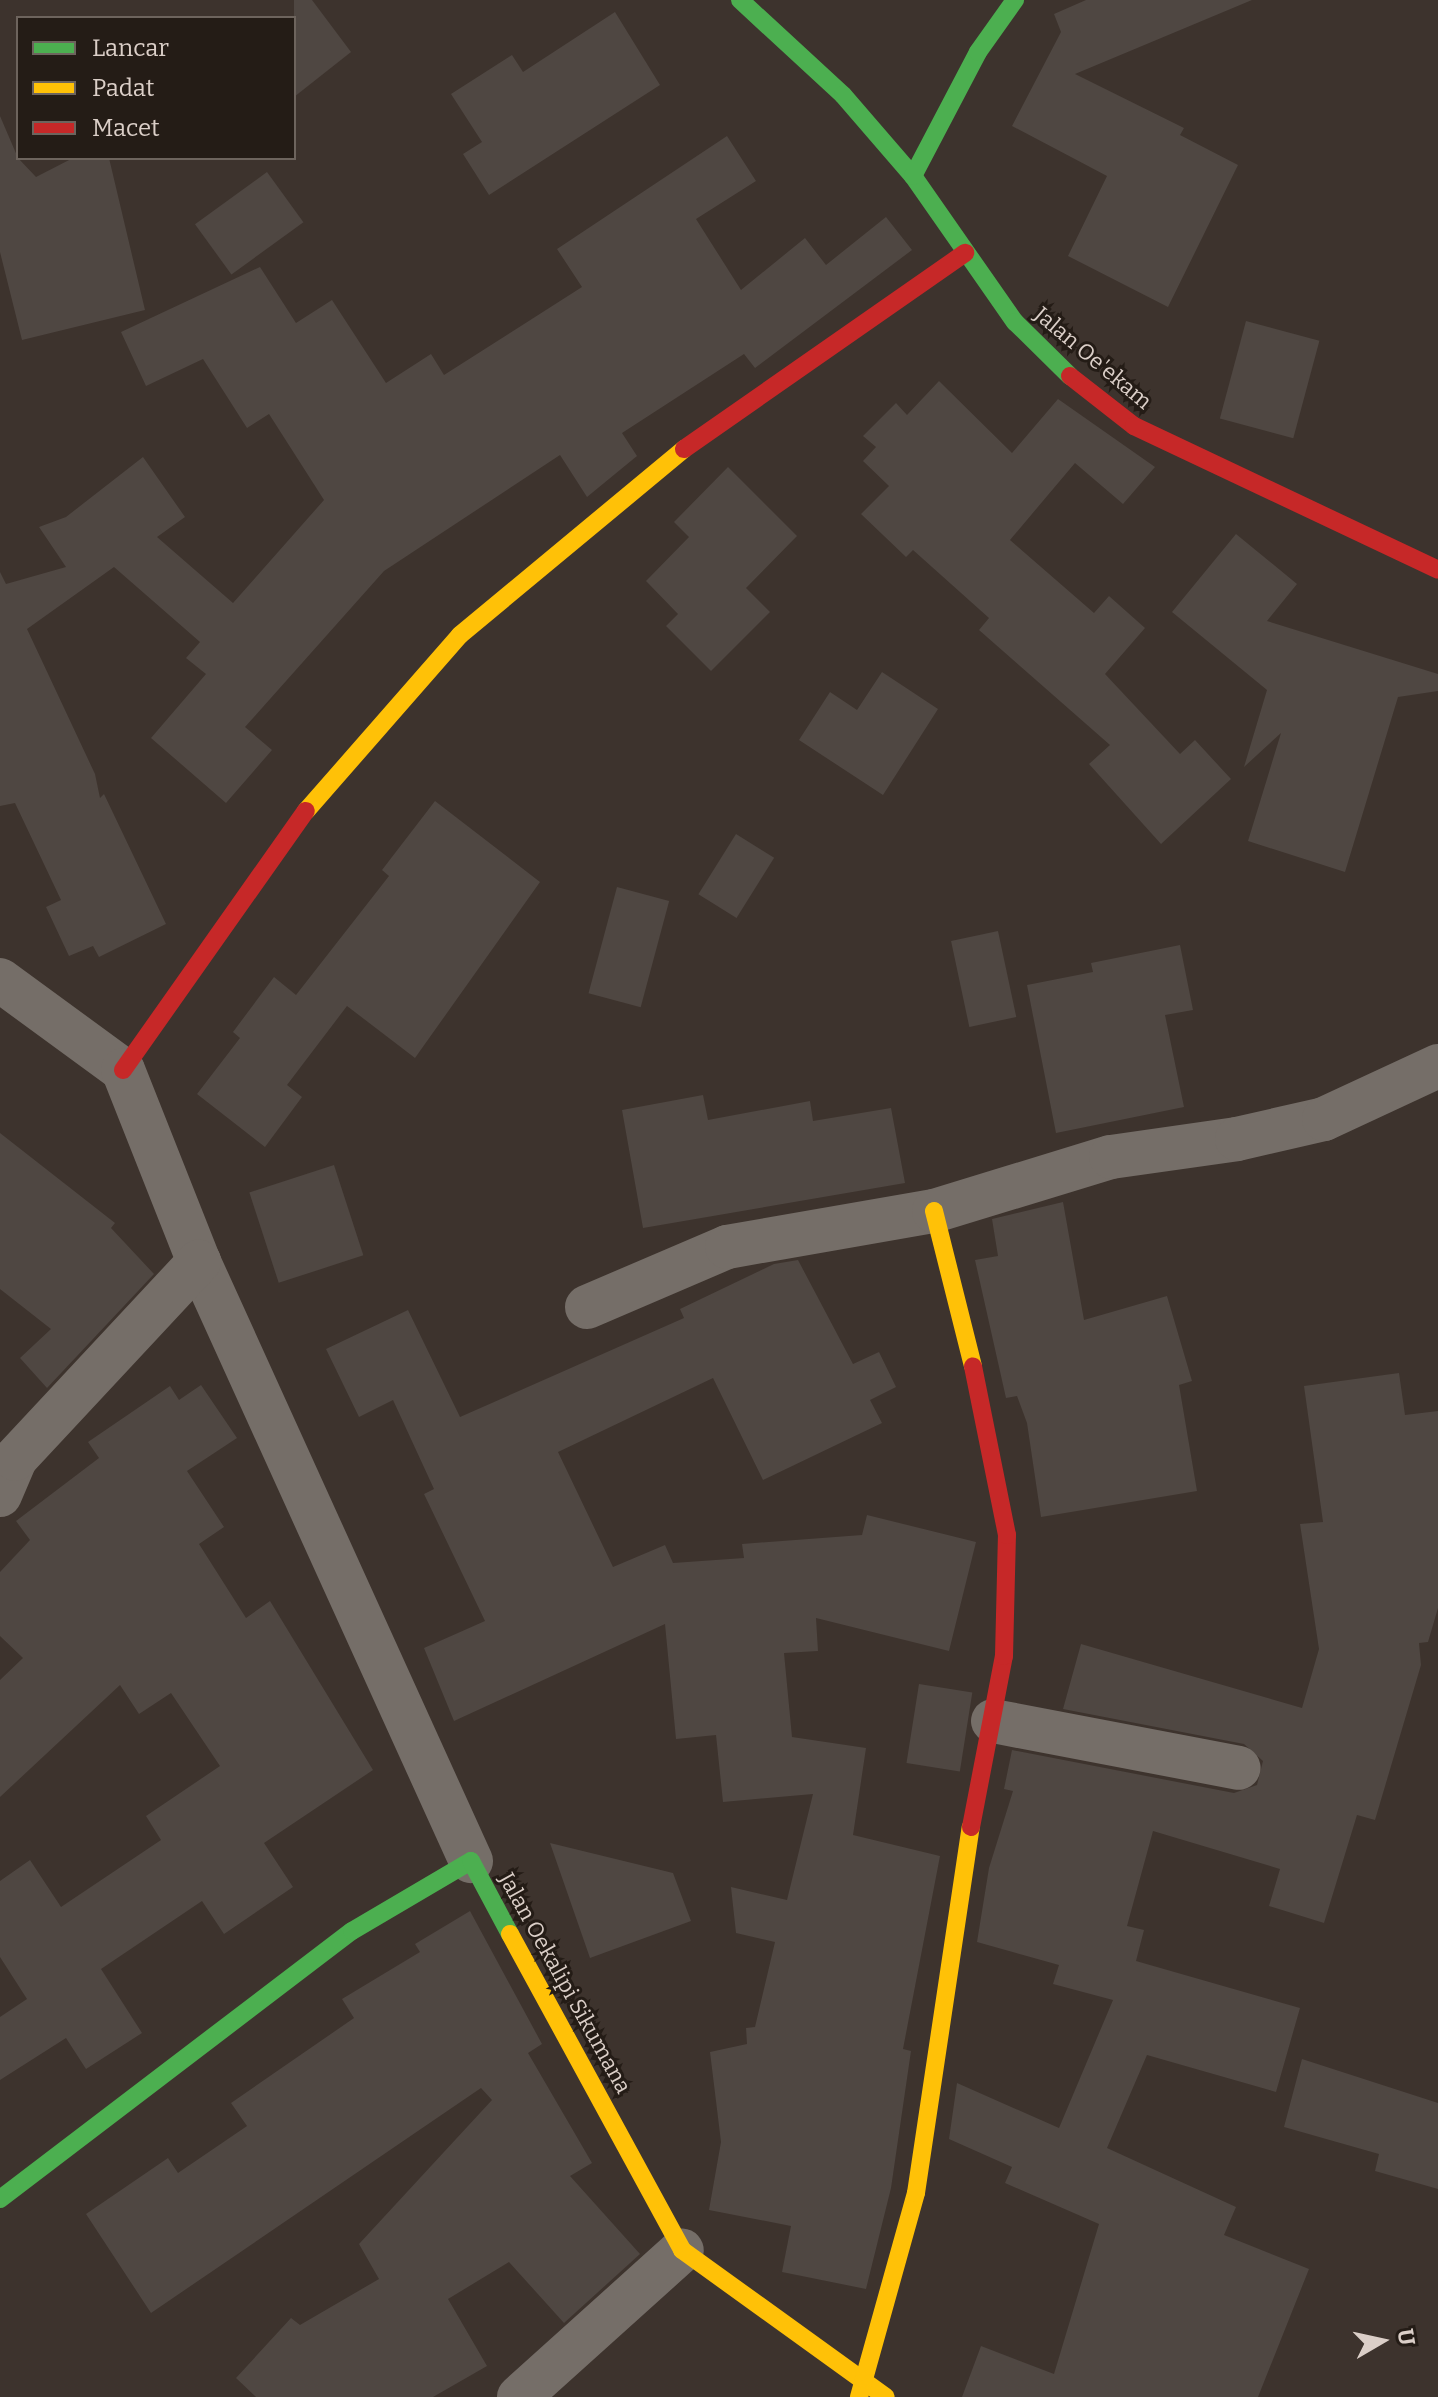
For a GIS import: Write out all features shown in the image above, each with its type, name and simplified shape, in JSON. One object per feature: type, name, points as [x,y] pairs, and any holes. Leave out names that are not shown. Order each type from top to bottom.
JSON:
[{"type":"street","name":"Jalan Oe'ekam","points":[[740,0],[843,95],[913,176],[1015,322],[1134,426],[1438,570]]},
{"type":"street","points":[[913,176],[978,52],[1015,0]]},
{"type":"street","points":[[123,1070],[307,809],[460,635],[696,439],[965,253]]},
{"type":"street","points":[[0,980],[123,1070],[199,1262],[471,1861]]},
{"type":"street","points":[[587,1307],[727,1247],[934,1211],[1111,1157],[1237,1139],[1324,1119],[1438,1066]]},
{"type":"street","points":[[863,2391],[916,2193],[957,1902],[1004,1656],[1007,1535],[992,1443],[934,1211]]},
{"type":"street","points":[[0,1495],[15,1459],[199,1262]]},
{"type":"street","points":[[993,1721],[1239,1768]]},
{"type":"street","name":"Jalan Oekalipi Sikumana","points":[[0,2199],[352,1931],[471,1861],[682,2250],[863,2391],[886,2397]]},
{"type":"street","points":[[519,2397],[682,2250]]},
{"type":"building","points":[[294,0],[312,0],[351,52],[296,95],[296,16]]},
{"type":"building","points":[[1086,0],[1252,0],[1075,74],[1184,128],[1180,135],[1238,165],[1168,307],[1068,256],[1107,176],[1012,126],[1061,32],[1054,14]]},
{"type":"building","points":[[615,12],[660,85],[489,195],[463,154],[482,142],[451,94],[512,55],[523,72]]},
{"type":"building","points":[[0,116],[16,160],[20,160],[36,177],[69,160],[109,160],[145,310],[22,340],[0,252]]},
{"type":"building","points":[[727,136],[756,181],[696,219],[741,290],[805,238],[826,265],[886,217],[912,250],[755,368],[744,354],[622,433],[637,456],[587,497],[560,455],[384,571],[245,727],[272,750],[226,803],[151,738],[206,674],[186,658],[200,642],[114,567],[27,629],[95,774],[100,798],[104,794],[166,924],[99,957],[93,946],[69,956],[46,907],[61,900],[15,803],[0,806],[0,572],[6,584],[66,567],[39,527],[66,517],[143,457],[185,517],[157,537],[233,603],[324,500],[269,414],[247,428],[203,359],[146,386],[121,332],[260,267],[296,323],[332,300],[386,383],[431,354],[444,375],[582,287],[557,249]]},
{"type":"building","points":[[267,172],[303,222],[231,274],[195,224]]},
{"type":"building","points":[[1246,321],[1319,341],[1293,438],[1220,419]]},
{"type":"building","points":[[939,381],[1012,453],[1058,399],[1155,467],[1123,504],[1075,463],[1010,540],[1094,613],[1109,596],[1145,628],[1105,674],[1180,754],[1195,740],[1231,779],[1161,844],[1089,764],[1110,745],[979,630],[989,618],[913,550],[906,557],[861,514],[889,486],[863,461],[876,447],[863,436],[896,403],[907,415]]},
{"type":"building","points":[[728,467],[797,536],[746,588],[770,612],[711,671],[666,626],[678,614],[646,581],[689,537],[674,522]]},
{"type":"building","points":[[1236,534],[1297,584],[1267,621],[1438,674],[1438,691],[1398,697],[1345,872],[1248,841],[1281,733],[1244,767],[1267,690],[1172,612]]},
{"type":"building","points":[[882,672],[938,709],[883,795],[799,740],[830,692],[857,710]]},
{"type":"building","points":[[435,801],[540,882],[415,1058],[347,1006],[287,1085],[302,1097],[265,1147],[197,1094],[240,1038],[233,1032],[274,977],[296,995],[389,876],[382,870]]},
{"type":"building","points":[[736,834],[774,858],[737,918],[698,894]]},
{"type":"building","points":[[617,887],[669,901],[641,1007],[589,993]]},
{"type":"building","points":[[998,931],[1016,1017],[969,1027],[951,941]]},
{"type":"building","points":[[1180,945],[1193,1010],[1165,1015],[1184,1107],[1056,1133],[1027,985],[1093,972],[1091,963]]},
{"type":"building","points":[[703,1095],[708,1120],[810,1101],[813,1121],[891,1108],[905,1183],[643,1228],[622,1110]]},
{"type":"building","points":[[0,1133],[115,1223],[111,1228],[154,1274],[47,1388],[20,1358],[51,1329],[0,1289]]},
{"type":"building","points":[[334,1165],[363,1255],[279,1283],[249,1193]]},
{"type":"building","points":[[1063,1202],[1084,1320],[1167,1296],[1192,1381],[1179,1385],[1197,1491],[1041,1517],[1027,1423],[1017,1396],[1006,1398],[975,1260],[998,1256],[992,1219]]},
{"type":"building","points":[[798,1260],[853,1364],[879,1352],[896,1387],[870,1400],[882,1423],[763,1480],[713,1378],[558,1452],[613,1567],[665,1545],[673,1563],[744,1558],[742,1544],[862,1535],[867,1515],[976,1542],[949,1651],[816,1618],[818,1651],[784,1653],[792,1737],[866,1748],[853,1835],[940,1856],[903,2049],[911,2051],[891,2188],[866,2289],[782,2272],[791,2226],[709,2210],[721,2142],[710,2052],[747,2044],[746,2028],[755,2027],[775,1942],[736,1933],[731,1887],[787,1900],[813,1794],[723,1802],[716,1735],[676,1739],[665,1624],[454,1721],[424,1648],[485,1621],[424,1494],[434,1489],[393,1400],[359,1417],[326,1349],[408,1310],[460,1417],[684,1318],[680,1309],[774,1264]]},
{"type":"building","points":[[1399,1373],[1405,1415],[1438,1411],[1438,1608],[1428,1642],[1419,1643],[1421,1665],[1375,1820],[1357,1815],[1324,1923],[1269,1906],[1280,1869],[1153,1831],[1127,1926],[1144,1930],[1136,1961],[1300,2008],[1276,2092],[1147,2055],[1107,2148],[1236,2207],[1224,2235],[1309,2269],[1258,2397],[962,2397],[981,2346],[1054,2374],[1099,2224],[1005,2183],[1012,2167],[949,2139],[957,2083],[1059,2128],[1113,2000],[1053,1984],[1059,1965],[977,1942],[989,1868],[1013,1791],[1004,1789],[1012,1750],[1234,1793],[1257,1785],[1263,1761],[1244,1744],[1063,1709],[1081,1644],[1302,1708],[1319,1649],[1300,1524],[1323,1522],[1304,1386]]},
{"type":"building","points":[[201,1385],[237,1438],[187,1471],[224,1527],[199,1544],[246,1618],[270,1601],[373,1770],[264,1843],[293,1887],[224,1934],[202,1901],[101,1969],[142,2033],[86,2069],[66,2038],[0,2080],[0,2017],[27,1999],[0,1957],[0,1881],[30,1860],[61,1907],[161,1840],[146,1816],[220,1766],[171,1693],[139,1714],[120,1685],[0,1797],[0,1680],[23,1658],[0,1636],[0,1572],[30,1540],[16,1521],[99,1458],[88,1442],[170,1386],[179,1400]]},
{"type":"building","points":[[919,1684],[972,1692],[960,1771],[906,1763]]},
{"type":"building","points":[[550,1843],[673,1873],[691,1921],[590,1958]]},
{"type":"building","points":[[470,1911],[542,2044],[528,2053],[592,2163],[570,2176],[640,2254],[564,2323],[509,2262],[448,2299],[487,2366],[433,2397],[256,2397],[236,2378],[291,2318],[300,2325],[379,2279],[359,2244],[492,2100],[481,2088],[151,2313],[86,2214],[168,2158],[178,2173],[247,2126],[231,2103],[354,2018],[342,1999],[420,1952],[415,1944]]},
{"type":"building","points":[[1302,2059],[1438,2103],[1438,2189],[1375,2171],[1379,2154],[1284,2127]]},
{"type":"traffic: fast","points":[[740,0],[843,95],[913,176],[1015,322],[1070,376]]},
{"type":"traffic: fast","points":[[913,176],[978,52],[1015,0]]},
{"type":"traffic: fast","points":[[0,2199],[352,1931],[471,1861],[510,1934]]},
{"type":"traffic: slow","points":[[306,811],[460,635],[684,449]]},
{"type":"traffic: slow","points":[[934,1211],[973,1366]]},
{"type":"traffic: slow","points":[[859,2397],[916,2193],[971,1827]]},
{"type":"traffic: slow","points":[[510,1934],[682,2250],[886,2397]]},
{"type":"traffic: jam","points":[[684,449],[965,253]]},
{"type":"traffic: jam","points":[[1070,376],[1134,426],[1438,570]]},
{"type":"traffic: jam","points":[[123,1070],[306,811]]},
{"type":"traffic: jam","points":[[971,1827],[1004,1656],[1007,1535],[973,1366]]}]
